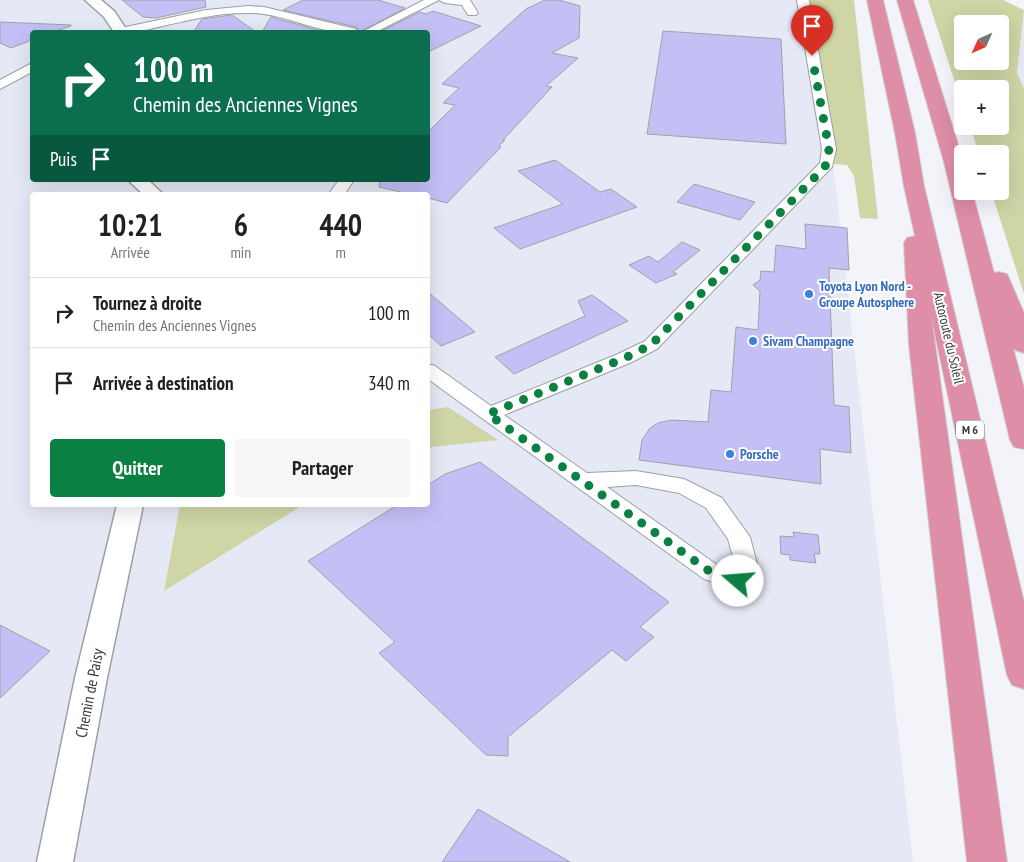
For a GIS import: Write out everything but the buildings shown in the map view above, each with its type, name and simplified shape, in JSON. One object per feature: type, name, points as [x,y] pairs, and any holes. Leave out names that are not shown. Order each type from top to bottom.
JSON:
[{"type":"highway","name":"Autoroute du Soleil","points":[[875,0],[905,133],[914,186],[966,408],[1024,675]]},
{"type":"highway","points":[[905,0],[954,157]]},
{"type":"highway","points":[[914,186],[916,277],[922,345],[987,862]]},
{"type":"highway","points":[[965,200],[1024,440]]},
{"type":"highway","points":[[972,200],[1003,292],[1024,345]]},
{"type":"street","points":[[92,0],[109,14],[120,30]]},
{"type":"street","points":[[372,30],[433,0]]},
{"type":"street","points":[[445,0],[466,2],[472,13]]},
{"type":"street","points":[[488,414],[625,358],[651,345],[827,164],[829,149],[802,0]]},
{"type":"street","points":[[130,30],[206,13],[248,9],[264,10],[344,30]]},
{"type":"street","points":[[0,85],[30,68]]},
{"type":"street","points":[[139,182],[151,192]]},
{"type":"street","points":[[430,371],[488,414],[582,481],[712,573],[738,581],[746,564],[739,537],[714,503],[684,486],[636,478],[582,481]]},
{"type":"street","name":"Chemin de Paisy","points":[[55,862],[91,678],[128,515]]},
{"type":"shaded area","points":[[0,0],[808,0],[833,164],[913,862],[0,862]]},
{"type":"shaded area","points":[[1024,11],[1024,88],[1017,73]]},
{"type":"green space","points":[[808,0],[854,0],[878,219],[860,218],[854,176],[847,165],[833,164]]},
{"type":"green space","points":[[928,0],[1003,0],[1024,10],[1017,73],[1024,88],[1024,294],[994,200],[1009,200],[1009,145],[976,145],[973,135],[1009,135],[1009,80],[954,80]]},
{"type":"green space","points":[[448,407],[498,440],[430,448],[430,410]]},
{"type":"green space","points":[[180,507],[300,507],[164,591]]},
{"type":"place","name":"Toyota Lyon Nord - Groupe Autosphere","points":[[809,294]]},
{"type":"place","name":"Sivam Champagne","points":[[753,341]]},
{"type":"place","name":"Porsche","points":[[730,454]]},
{"type":"route","points":[[738,581],[712,573],[488,414],[625,358],[651,345],[827,164],[829,149],[812,56]]}]
